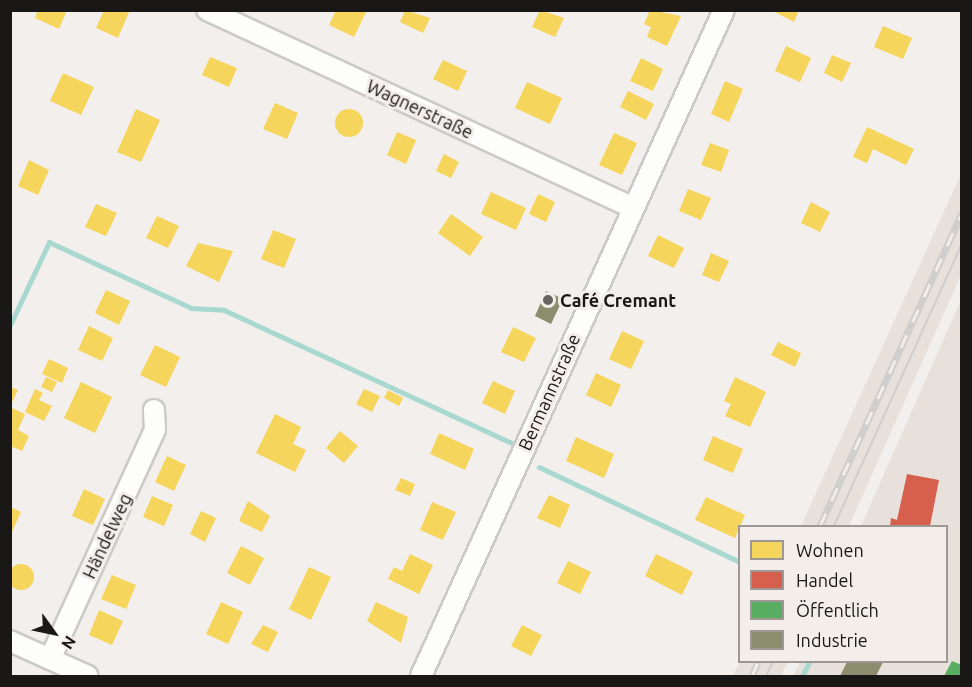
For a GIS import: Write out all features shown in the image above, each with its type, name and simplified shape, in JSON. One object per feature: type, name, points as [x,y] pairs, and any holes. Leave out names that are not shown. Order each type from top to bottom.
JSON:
[{"type":"street","name":"Wagnerstraße","points":[[207,10],[633,208]]},
{"type":"street","name":"Bermannstraße","points":[[420,676],[724,10]]},
{"type":"street","name":"Händelweg","points":[[50,659],[155,430],[154,410]]},
{"type":"street","points":[[10,641],[88,676]]},
{"type":"shaded area","points":[[961,174],[961,275],[849,525],[801,525]]},
{"type":"shaded area","points":[[961,300],[961,676],[793,676],[800,663],[948,663],[948,525],[861,525]]},
{"type":"shaded area","points":[[740,663],[788,663],[781,676],[733,676]]},
{"type":"building: Wohnen","points":[[38,10],[67,10],[59,29],[35,18]]},
{"type":"building: Wohnen","points":[[104,10],[130,10],[118,38],[96,28]]},
{"type":"building: Wohnen","points":[[336,10],[367,10],[354,37],[329,25]]},
{"type":"building: Wohnen","points":[[405,10],[430,18],[423,33],[400,22]]},
{"type":"building: Wohnen","points":[[540,10],[564,18],[555,37],[532,27]]},
{"type":"building: Wohnen","points":[[650,10],[681,16],[667,46],[647,37],[651,27],[644,24]]},
{"type":"building: Wohnen","points":[[771,10],[799,10],[794,22]]},
{"type":"building: Wohnen","points":[[883,26],[912,38],[903,59],[874,47]]},
{"type":"building: Wohnen","points":[[786,46],[811,58],[800,82],[775,71]]},
{"type":"building: Wohnen","points":[[832,55],[851,63],[842,82],[824,73]]},
{"type":"building: Wohnen","points":[[210,57],[237,68],[229,87],[202,75]]},
{"type":"building: Wohnen","points":[[641,58],[663,69],[653,91],[630,81]]},
{"type":"building: Wohnen","points":[[443,60],[467,71],[458,91],[433,79]]},
{"type":"building: Wohnen","points":[[63,73],[94,87],[81,115],[50,101]]},
{"type":"building: Wohnen","points":[[725,81],[743,89],[729,122],[711,114]]},
{"type":"building: Wohnen","points":[[527,82],[562,98],[550,124],[515,108]]},
{"type":"building: Wohnen","points":[[628,91],[654,104],[646,120],[620,107]]},
{"type":"building: Wohnen","points":[[275,103],[298,113],[287,139],[263,129]]},
{"type":"building: Wohnen","points":[[136,109],[160,120],[141,162],[117,152]]},
{"type":"building: Wohnen","points":[[349,109],[359,113],[363,123],[359,133],[349,137],[339,133],[335,123],[339,113]]},
{"type":"building: Wohnen","points":[[867,127],[914,149],[906,165],[873,149],[867,163],[853,157]]},
{"type":"building: Wohnen","points":[[397,132],[416,140],[406,164],[387,155]]},
{"type":"building: Wohnen","points":[[614,133],[637,143],[622,175],[599,165]]},
{"type":"building: Wohnen","points":[[710,143],[729,150],[721,172],[701,165]]},
{"type":"building: Wohnen","points":[[444,154],[459,162],[451,178],[436,171]]},
{"type":"building: Wohnen","points":[[29,160],[49,170],[38,195],[18,186]]},
{"type":"building: Wohnen","points":[[688,189],[711,198],[701,220],[679,211]]},
{"type":"building: Wohnen","points":[[491,192],[526,208],[516,230],[481,214]]},
{"type":"building: Wohnen","points":[[538,194],[555,202],[546,222],[529,214]]},
{"type":"building: Wohnen","points":[[811,202],[830,212],[820,232],[801,223]]},
{"type":"building: Wohnen","points":[[96,204],[117,213],[106,236],[85,227]]},
{"type":"building: Wohnen","points":[[451,214],[483,237],[470,256],[438,233]]},
{"type":"building: Wohnen","points":[[157,216],[179,226],[168,248],[146,238]]},
{"type":"building: Wohnen","points":[[273,230],[296,239],[284,268],[261,259]]},
{"type":"building: Wohnen","points":[[658,235],[684,248],[674,268],[648,256]]},
{"type":"building: Wohnen","points":[[198,243],[233,251],[219,282],[186,266]]},
{"type":"building: Wohnen","points":[[711,253],[729,261],[719,282],[702,275]]},
{"type":"building: Wohnen","points":[[106,290],[130,301],[119,325],[95,313]]},
{"type":"building: Wohnen","points":[[89,326],[113,338],[102,361],[78,350]]},
{"type":"building: Wohnen","points":[[513,327],[536,338],[524,362],[501,352]]},
{"type":"building: Wohnen","points":[[622,331],[644,341],[631,369],[609,359]]},
{"type":"building: Wohnen","points":[[778,342],[801,353],[795,367],[771,355]]},
{"type":"building: Wohnen","points":[[155,345],[180,357],[166,387],[140,375]]},
{"type":"building: Wohnen","points":[[49,359],[68,368],[62,383],[42,374]]},
{"type":"building: Wohnen","points":[[596,373],[621,385],[611,407],[586,395]]},
{"type":"building: Wohnen","points":[[46,377],[57,382],[52,392],[41,387]]},
{"type":"building: Wohnen","points":[[735,377],[766,392],[750,427],[725,416],[731,404],[724,401]]},
{"type":"building: Wohnen","points":[[493,381],[515,391],[505,414],[482,403]]},
{"type":"building: Wohnen","points":[[81,382],[112,397],[95,433],[64,418]]},
{"type":"building: Wohnen","points":[[10,387],[18,390],[10,406]]},
{"type":"building: Wohnen","points":[[35,389],[43,393],[39,400],[52,406],[44,421],[25,412]]},
{"type":"building: Wohnen","points":[[364,389],[380,396],[372,412],[356,404]]},
{"type":"building: Wohnen","points":[[388,390],[403,398],[399,406],[384,398]]},
{"type":"building: Wohnen","points":[[10,407],[25,414],[18,430],[29,436],[22,451],[10,446]]},
{"type":"building: Wohnen","points":[[275,414],[301,427],[293,444],[306,450],[295,472],[256,453]]},
{"type":"building: Wohnen","points":[[340,431],[358,446],[344,463],[326,448]]},
{"type":"building: Wohnen","points":[[439,433],[474,449],[465,470],[430,454]]},
{"type":"building: Wohnen","points":[[713,436],[743,449],[733,473],[703,460]]},
{"type":"building: Wohnen","points":[[576,437],[614,454],[604,478],[566,461]]},
{"type":"building: Wohnen","points":[[167,456],[186,465],[174,491],[155,482]]},
{"type":"building: Wohnen","points":[[401,478],[415,484],[410,496],[395,490]]},
{"type":"building: Wohnen","points":[[84,489],[105,499],[93,525],[72,516]]},
{"type":"building: Wohnen","points":[[549,495],[570,505],[560,528],[537,518]]},
{"type":"building: Wohnen","points":[[152,496],[173,505],[164,526],[143,517]]},
{"type":"building: Wohnen","points":[[706,497],[745,515],[741,525],[738,525],[735,538],[695,520]]},
{"type":"building: Wohnen","points":[[248,501],[270,516],[262,532],[239,521]]},
{"type":"building: Wohnen","points":[[432,502],[456,512],[443,540],[420,530]]},
{"type":"building: Wohnen","points":[[10,507],[21,512],[10,536]]},
{"type":"building: Wohnen","points":[[201,511],[216,518],[205,542],[190,534]]},
{"type":"building: Wohnen","points":[[241,546],[264,558],[250,585],[227,573]]},
{"type":"building: Wohnen","points":[[410,554],[433,565],[419,594],[388,579],[394,567],[402,571]]},
{"type":"building: Wohnen","points":[[656,554],[693,572],[682,595],[645,576]]},
{"type":"building: Wohnen","points":[[568,561],[591,572],[580,594],[557,583]]},
{"type":"building: Wohnen","points":[[21,564],[30,568],[34,577],[30,586],[21,590],[12,586],[8,577],[12,568]]},
{"type":"building: Wohnen","points":[[309,567],[331,577],[311,620],[289,609]]},
{"type":"building: Wohnen","points":[[112,575],[136,585],[126,609],[101,599]]},
{"type":"building: Wohnen","points":[[221,602],[243,612],[228,644],[206,634]]},
{"type":"building: Wohnen","points":[[376,602],[408,617],[401,643],[367,621]]},
{"type":"building: Wohnen","points":[[99,610],[123,621],[112,645],[89,635]]},
{"type":"building: Wohnen","points":[[263,625],[278,632],[268,652],[251,644]]},
{"type":"building: Wohnen","points":[[522,625],[542,635],[531,656],[511,646]]},
{"type":"building: Handel","points":[[907,474],[939,480],[930,525],[890,525],[891,518],[897,520]]},
{"type":"building: Öffentlich","points":[[952,661],[962,665],[962,676],[944,676]]},
{"type":"building: Industrie","points":[[546,291],[563,299],[551,324],[535,316]]},
{"type":"building: Industrie","points":[[846,663],[882,663],[876,676],[840,676]]},
{"type":"waterway","points":[[10,325],[49,242],[191,308],[224,310],[512,443]]},
{"type":"waterway","points":[[539,467],[738,561]]},
{"type":"waterway","points":[[802,676],[808,663]]},
{"type":"tram line","points":[[834,525],[962,244]]},
{"type":"tram line","points":[[766,676],[772,663]]},
{"type":"railway","points":[[820,525],[962,213]]},
{"type":"railway","points":[[752,676],[758,663]]},
{"type":"place","name":"Café Cremant","points":[[548,300]]}]
